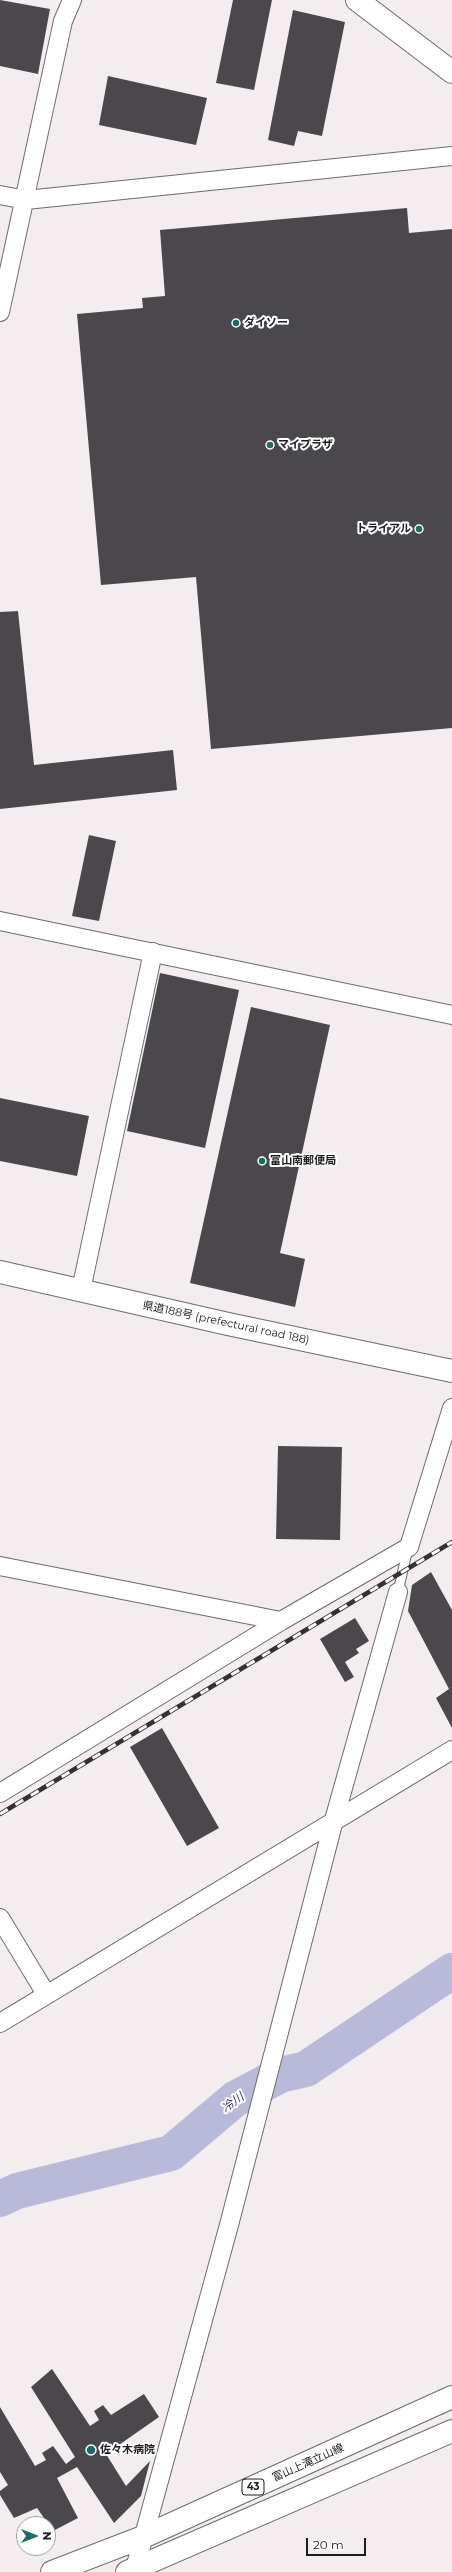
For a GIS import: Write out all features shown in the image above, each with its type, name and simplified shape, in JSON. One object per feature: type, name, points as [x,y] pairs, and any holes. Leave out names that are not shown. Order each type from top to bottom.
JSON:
[{"type":"main road","points":[[358,0],[452,72]]},
{"type":"main road","name":"県道188号 (prefectural road 188)","points":[[0,1272],[228,1324],[452,1371]]},
{"type":"main road","name":"富山上滝立山線","points":[[52,2572],[143,2537],[452,2398]]},
{"type":"main road","name":"43","points":[[132,2571],[452,2431]]},
{"type":"street","points":[[0,312],[26,200],[63,21],[72,0]]},
{"type":"street","points":[[0,195],[26,200],[452,156]]},
{"type":"street","points":[[0,921],[452,1015]]},
{"type":"street","points":[[80,1290],[153,952]]},
{"type":"street","points":[[0,1793],[281,1621],[409,1547],[452,1408]]},
{"type":"street","points":[[0,1566],[281,1621]]},
{"type":"street","points":[[132,2571],[143,2537],[229,2225],[334,1820],[398,1592]]},
{"type":"street","points":[[0,2022],[452,1750]]},
{"type":"street","points":[[0,1918],[46,1994]]},
{"type":"lane","points":[[398,1592],[409,1547]]},
{"type":"building","points":[[0,0],[50,9],[38,74],[0,66]]},
{"type":"building","points":[[233,0],[272,0],[254,90],[216,83]]},
{"type":"building","points":[[293,10],[345,22],[322,136],[298,131],[294,146],[268,140]]},
{"type":"building","points":[[108,76],[207,98],[196,145],[99,125]]},
{"type":"building","name":"マイプラザ","points":[[407,208],[409,233],[452,229],[452,728],[211,749],[196,577],[101,585],[77,314],[143,308],[142,298],[165,296],[160,230]]},
{"type":"building","points":[[18,611],[34,765],[173,750],[177,790],[0,809],[0,612]]},
{"type":"building","points":[[89,835],[116,841],[99,921],[72,916]]},
{"type":"building","points":[[160,973],[239,990],[205,1148],[127,1131]]},
{"type":"building","points":[[251,1007],[330,1025],[280,1253],[305,1259],[295,1307],[190,1283]]},
{"type":"building","points":[[0,1098],[89,1116],[77,1176],[0,1161]]},
{"type":"building","points":[[278,1446],[342,1447],[340,1540],[276,1539]]},
{"type":"building","points":[[431,1572],[452,1610],[452,1728],[436,1698],[449,1689],[408,1611],[412,1585]]},
{"type":"building","points":[[355,1618],[369,1641],[356,1649],[359,1653],[345,1662],[354,1677],[345,1682],[320,1639]]},
{"type":"building","points":[[162,1728],[219,1828],[187,1846],[130,1747]]},
{"type":"building","name":"佐々木病院","points":[[52,2369],[90,2426],[99,2420],[94,2411],[103,2405],[111,2415],[144,2394],[159,2417],[106,2454],[126,2486],[150,2461],[141,2496],[114,2523],[77,2467],[57,2478],[78,2518],[56,2529],[56,2516],[43,2516],[37,2508],[14,2518],[0,2495],[0,2491],[8,2485],[0,2472],[0,2407],[35,2466],[46,2460],[42,2453],[53,2446],[66,2464],[75,2457],[31,2387]]},
{"type":"waterway","name":"冷川","points":[[0,2199],[17,2191],[171,2153],[235,2099],[280,2075],[306,2069],[452,1971]]},
{"type":"railway","points":[[0,1814],[452,1542]]},
{"type":"place","name":"ダイソー","points":[[236,323]]},
{"type":"place","name":"マイプラザ","points":[[270,445]]},
{"type":"place","name":"トライアル","points":[[419,529]]},
{"type":"place","name":"富山南郵便局","points":[[262,1161]]},
{"type":"place","name":"佐々木病院","points":[[91,2450]]}]
